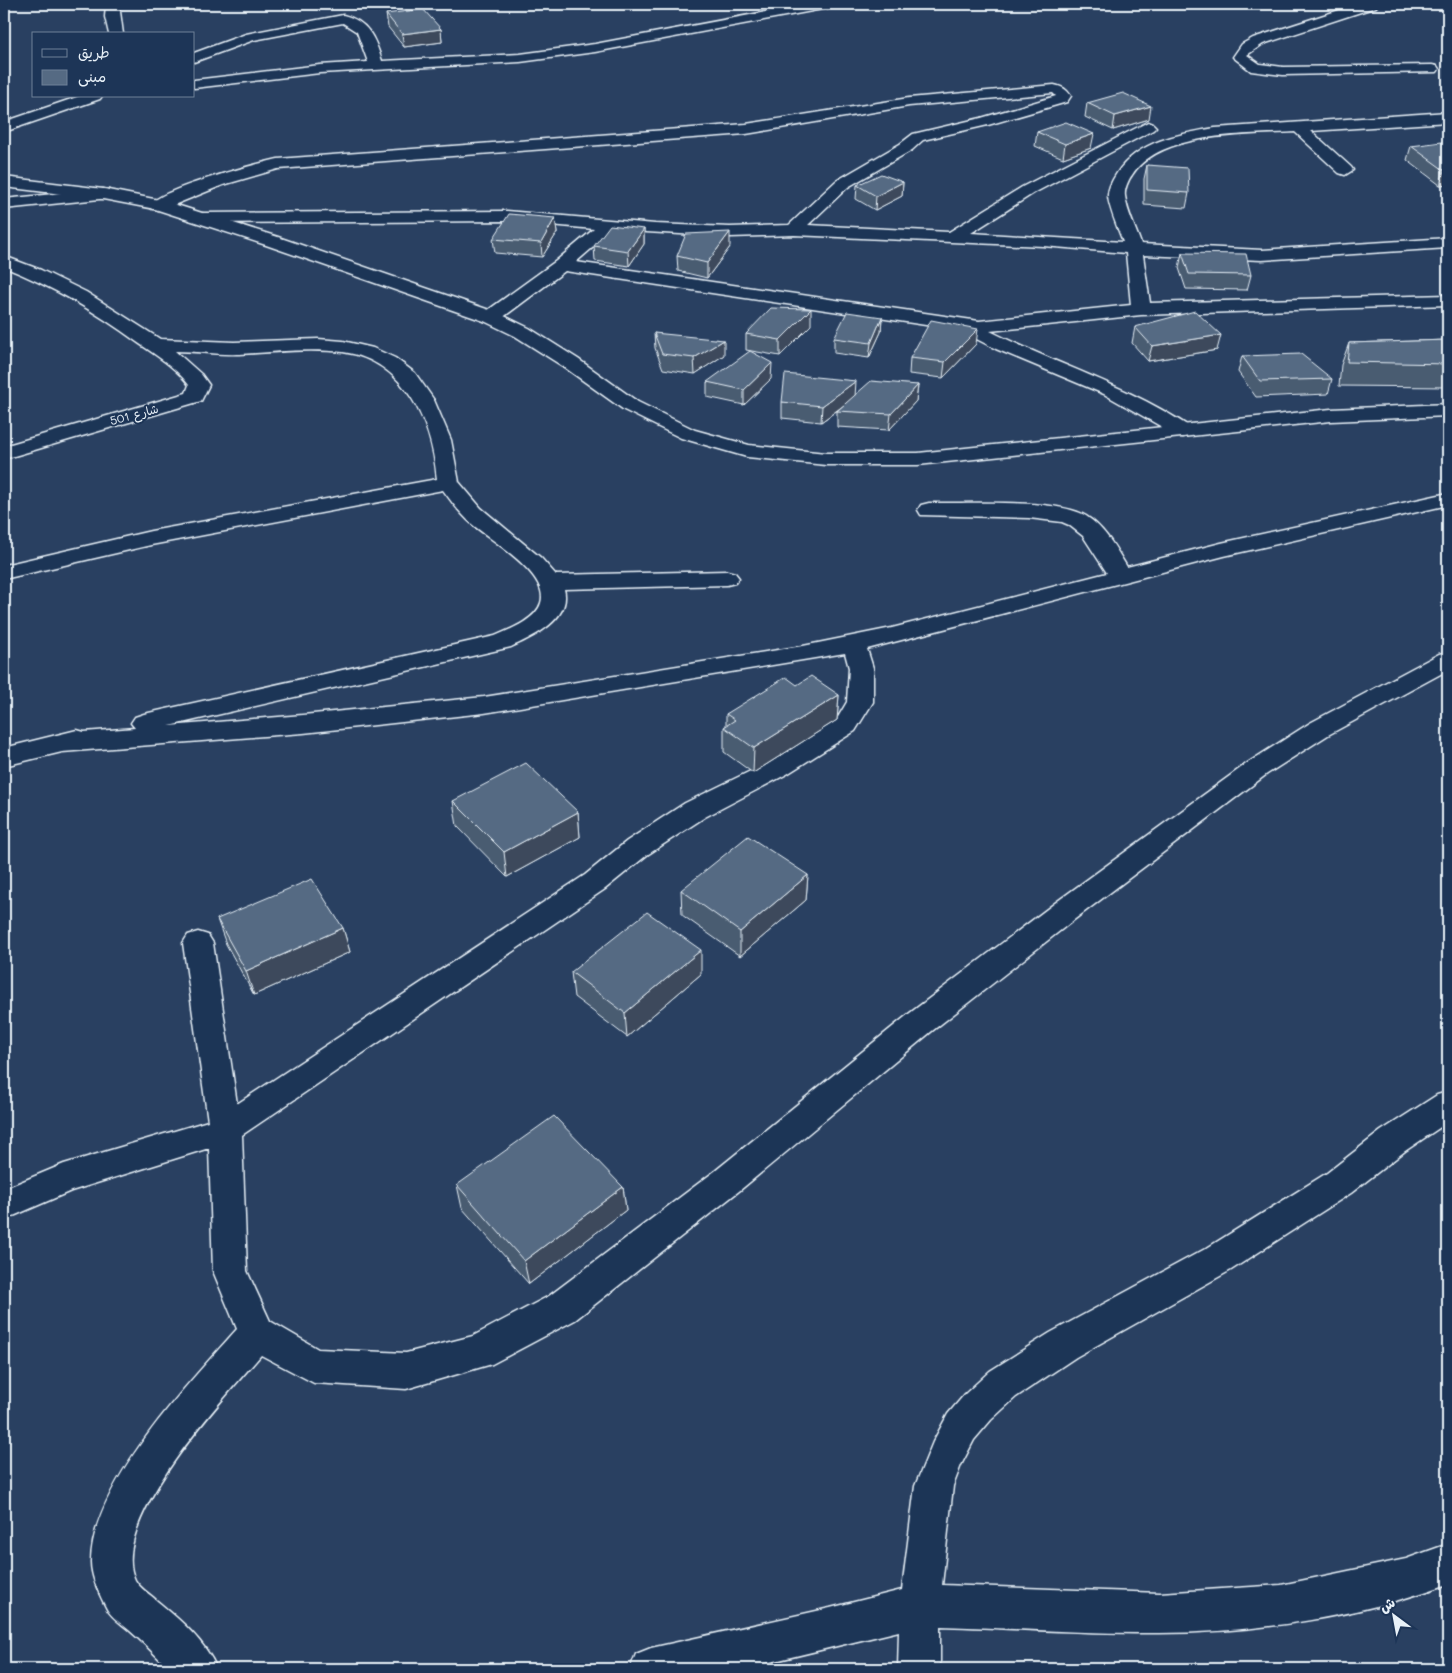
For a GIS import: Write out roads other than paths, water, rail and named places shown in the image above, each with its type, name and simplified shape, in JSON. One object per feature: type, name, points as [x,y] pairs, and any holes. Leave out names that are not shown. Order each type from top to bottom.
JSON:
[{"type":"street","points":[[112,4],[112,17],[116,32]]},
{"type":"street","points":[[195,84],[259,75],[376,65],[491,60],[556,54],[828,4]]},
{"type":"street","points":[[1371,4],[1258,41],[1247,47],[1240,54],[1240,57],[1248,65],[1268,70],[1432,69]]},
{"type":"street","points":[[195,58],[251,37],[343,19],[354,22],[362,29],[370,44],[376,65]]},
{"type":"street","points":[[158,204],[202,186],[252,169],[278,164],[746,129],[909,102],[1008,91],[1054,89],[1060,91],[1064,96],[1062,99],[983,122],[918,137],[906,147],[842,184],[794,230]]},
{"type":"street","points":[[4,127],[90,98]]},
{"type":"street","points":[[1141,309],[1134,250],[1117,203],[1117,186],[1135,162],[1152,149],[1190,136],[1448,117]]},
{"type":"street","points":[[951,238],[1028,190],[1148,127]]},
{"type":"street","points":[[1298,128],[1345,170]]},
{"type":"street","points":[[4,182],[103,194],[158,204],[204,218],[491,317],[522,332],[571,363],[631,406],[688,434],[747,450],[826,459],[918,459],[1331,415],[1444,411]]},
{"type":"street","points":[[4,204],[103,194]]},
{"type":"street","points":[[204,218],[471,215],[536,218],[609,226],[730,232],[794,230],[1043,241],[1134,250],[1262,255],[1448,243]]},
{"type":"street","points":[[491,317],[609,226]]},
{"type":"street","points":[[4,261],[100,308],[123,321],[155,344],[237,348],[342,346],[360,349],[385,359],[404,373],[419,392],[433,417],[446,457],[448,483],[473,513],[539,568],[551,582],[555,598],[547,613],[528,630],[502,642],[334,679],[4,757]]},
{"type":"street","points":[[562,264],[966,326],[989,327],[1080,314],[1141,309],[1448,300]]},
{"type":"street","points":[[966,326],[993,342],[1123,396],[1163,417],[1183,431]]},
{"type":"street","name":"شارع 501","points":[[4,452],[194,397],[198,386],[194,378],[155,344]]},
{"type":"street","points":[[4,572],[160,537],[448,483]]},
{"type":"street","points":[[59,743],[304,724],[484,705],[637,682],[854,644],[1028,602],[1221,550],[1448,499]]},
{"type":"street","points":[[929,510],[1048,513],[1075,518],[1097,536],[1121,576]]},
{"type":"street","points":[[551,582],[728,578]]},
{"type":"street","points":[[4,1205],[64,1178],[225,1129],[595,882],[637,848],[695,810],[778,768],[846,725],[860,702],[861,668],[854,644]]},
{"type":"street","points":[[198,943],[225,1129],[230,1271],[257,1333],[314,1366],[406,1371],[479,1352],[562,1308],[727,1181],[921,1022],[1065,911],[1250,774],[1319,728],[1448,660]]},
{"type":"street","points":[[919,1669],[920,1605],[934,1486],[946,1455],[961,1427],[978,1407],[1003,1384],[1063,1345],[1219,1259],[1338,1183],[1392,1141],[1448,1105]]},
{"type":"street","points":[[196,1669],[186,1656],[122,1596],[111,1561],[114,1541],[118,1522],[141,1477],[188,1413],[257,1333]]},
{"type":"street","points":[[651,1669],[830,1629],[920,1605],[1160,1613],[1281,1605],[1406,1579],[1448,1564]]}]
